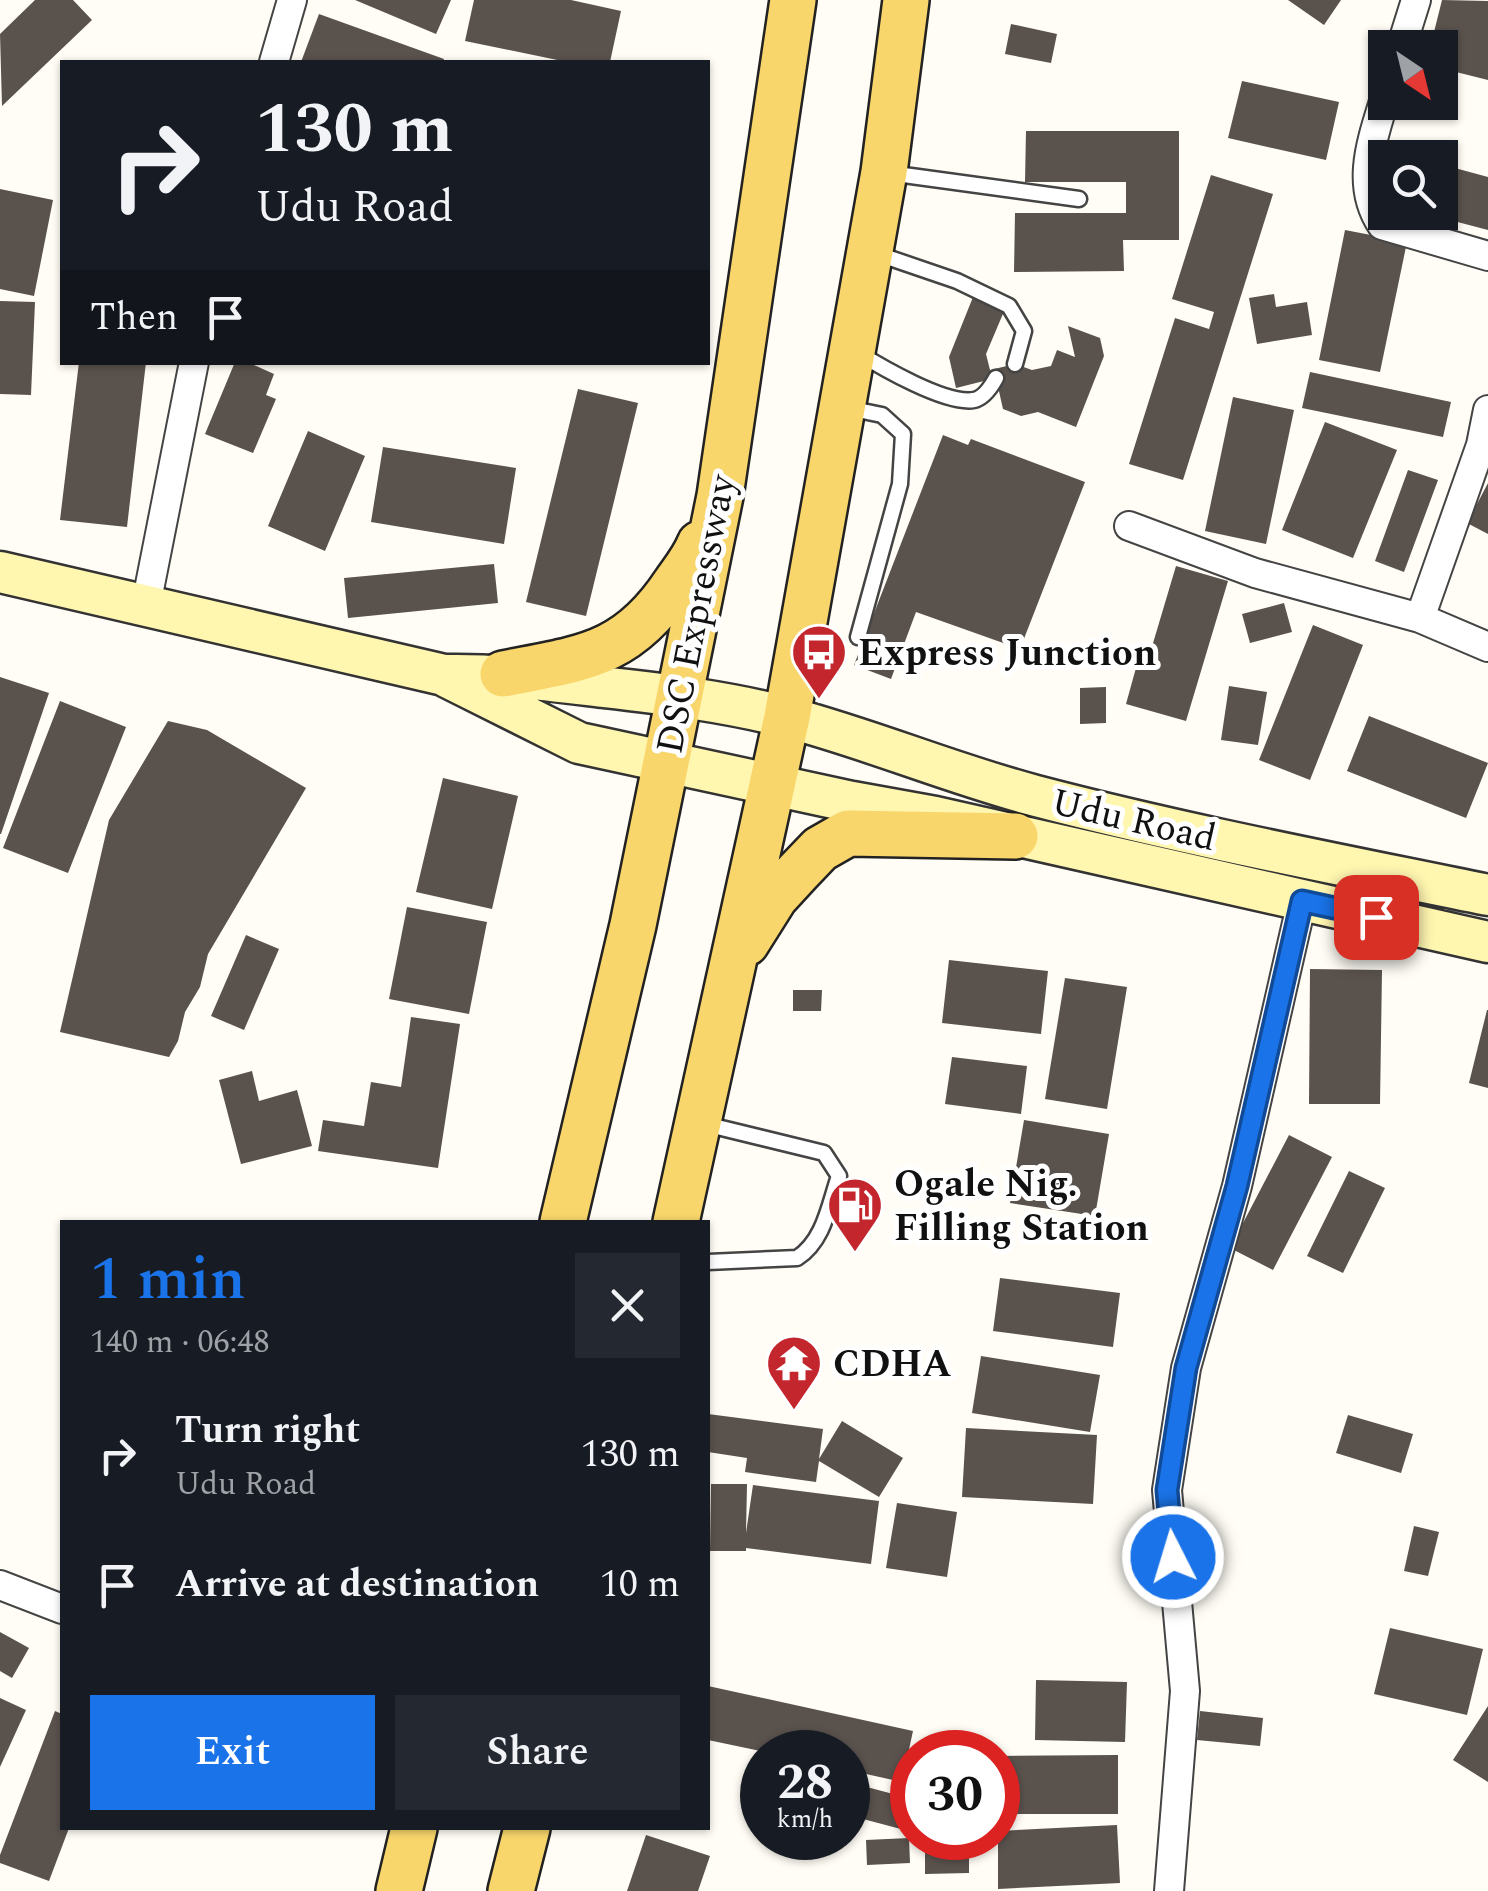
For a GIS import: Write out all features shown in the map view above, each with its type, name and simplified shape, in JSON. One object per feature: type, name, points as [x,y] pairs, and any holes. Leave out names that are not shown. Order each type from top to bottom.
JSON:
[{"type":"main road","name":"DSC Expressway","points":[[563,1220],[633,926],[720,496],[793,0]]},
{"type":"main road","points":[[676,1220],[787,717],[884,172],[906,0]]},
{"type":"main road","points":[[503,674],[596,653],[613,647],[643,626],[697,552],[720,496]]},
{"type":"main road","points":[[0,572],[444,675]]},
{"type":"main road","name":"Udu Road","points":[[444,675],[503,674],[680,696],[787,717],[1036,796],[1249,846],[1488,894]]},
{"type":"main road","name":"Udu Road","points":[[444,675],[579,742],[1488,942]]},
{"type":"main road","points":[[731,966],[775,897],[820,850],[848,833],[1015,836]]},
{"type":"main road","points":[[399,1891],[414,1830]]},
{"type":"main road","points":[[510,1891],[526,1830]]},
{"type":"street","points":[[275,60],[292,0]]},
{"type":"street","points":[[1407,30],[1416,0]]},
{"type":"street","points":[[1378,120],[1366,178],[1370,207],[1382,225],[1488,256]]},
{"type":"street","points":[[146,605],[193,365]]},
{"type":"street","points":[[1420,618],[1482,445],[1488,410]]},
{"type":"street","points":[[1129,526],[1256,573],[1420,618],[1488,647]]},
{"type":"street","points":[[1169,1891],[1185,1690],[1167,1490],[1186,1368],[1237,1186],[1302,901]]},
{"type":"street","points":[[0,1585],[60,1607]]},
{"type":"lane","points":[[884,172],[1079,199]]},
{"type":"lane","points":[[870,251],[957,281],[1009,306],[1024,331],[1015,364]]},
{"type":"lane","points":[[852,349],[941,395],[974,400],[988,391],[996,378]]},
{"type":"lane","points":[[842,407],[882,416],[902,434],[900,484],[858,637]]},
{"type":"lane","points":[[698,1123],[824,1153],[838,1176],[818,1236],[804,1254],[797,1258],[710,1262]]},
{"type":"building","points":[[35,0],[73,0],[92,20],[2,106],[0,34]]},
{"type":"building","points":[[355,0],[451,0],[436,34]]},
{"type":"building","points":[[474,0],[571,0],[621,11],[610,60],[557,60],[465,41]]},
{"type":"building","points":[[1288,0],[1341,0],[1324,25]]},
{"type":"building","points":[[1442,0],[1488,1],[1488,80],[1458,72],[1458,30],[1434,30]]},
{"type":"building","points":[[319,14],[444,59],[444,60],[302,60]]},
{"type":"building","points":[[1011,24],[1057,34],[1051,63],[1005,54]]},
{"type":"building","points":[[1242,81],[1339,102],[1326,160],[1228,138]]},
{"type":"building","points":[[1026,131],[1179,131],[1179,240],[1123,240],[1124,271],[1014,272],[1015,213],[1126,213],[1126,182],[1025,182]]},
{"type":"building","points":[[1458,169],[1488,177],[1488,230],[1458,222]]},
{"type":"building","points":[[1211,175],[1273,194],[1183,480],[1129,464],[1175,318],[1209,329],[1214,312],[1172,299]]},
{"type":"building","points":[[0,189],[53,200],[34,296],[0,289]]},
{"type":"building","points":[[1345,230],[1407,242],[1380,372],[1319,360]]},
{"type":"building","points":[[1274,294],[1276,307],[1307,302],[1312,335],[1257,344],[1249,298]]},
{"type":"building","points":[[973,297],[1005,309],[986,354],[990,370],[1015,364],[1032,370],[1051,366],[1057,350],[1075,357],[1068,326],[1100,338],[1104,356],[1076,427],[1038,412],[1021,416],[1003,409],[996,378],[956,388],[949,357]]},
{"type":"building","points":[[0,301],[35,302],[31,395],[0,394]]},
{"type":"building","points":[[79,365],[146,365],[127,527],[60,520]]},
{"type":"building","points":[[234,365],[254,365],[274,374],[266,395],[276,399],[253,453],[205,434]]},
{"type":"building","points":[[1310,372],[1451,402],[1443,437],[1302,408]]},
{"type":"building","points":[[578,389],[638,403],[586,616],[526,602]]},
{"type":"building","points":[[1233,397],[1294,410],[1266,544],[1205,531]]},
{"type":"building","points":[[1325,422],[1397,450],[1353,558],[1282,530]]},
{"type":"building","points":[[308,431],[365,456],[325,551],[268,526]]},
{"type":"building","points":[[943,435],[968,445],[971,439],[1085,482],[1020,649],[916,612],[891,679],[854,665]]},
{"type":"building","points":[[383,447],[516,468],[504,544],[371,522]]},
{"type":"building","points":[[1408,470],[1438,480],[1404,572],[1375,561]]},
{"type":"building","points":[[1488,483],[1488,534],[1467,523]]},
{"type":"building","points":[[494,564],[498,603],[348,618],[344,578]]},
{"type":"building","points":[[1176,566],[1228,581],[1186,721],[1126,704],[1139,657],[1148,660]]},
{"type":"building","points":[[1284,603],[1292,632],[1250,643],[1242,614]]},
{"type":"building","points":[[1313,625],[1363,645],[1310,780],[1259,760]]},
{"type":"building","points":[[0,677],[49,693],[1,834],[0,834]]},
{"type":"building","points":[[1229,686],[1267,692],[1258,745],[1221,740]]},
{"type":"building","points":[[1106,687],[1106,723],[1080,724],[1080,688]]},
{"type":"building","points":[[60,701],[126,727],[68,873],[3,848]]},
{"type":"building","points":[[1369,716],[1488,763],[1466,818],[1347,771]]},
{"type":"building","points":[[168,721],[207,730],[306,788],[208,954],[200,987],[185,1012],[178,1041],[169,1057],[60,1032],[109,820]]},
{"type":"building","points":[[443,778],[518,796],[492,909],[416,892]]},
{"type":"building","points":[[407,907],[487,922],[469,1014],[389,999]]},
{"type":"building","points":[[246,935],[279,949],[244,1030],[211,1016]]},
{"type":"building","points":[[949,960],[1048,971],[1041,1034],[942,1023]]},
{"type":"building","points":[[1310,969],[1382,970],[1380,1104],[1309,1104]]},
{"type":"building","points":[[1065,978],[1127,987],[1107,1109],[1045,1099]]},
{"type":"building","points":[[793,990],[822,990],[821,1011],[793,1011]]},
{"type":"building","points":[[1488,1010],[1488,1088],[1469,1083]]},
{"type":"building","points":[[411,1017],[460,1024],[438,1168],[318,1151],[323,1120],[364,1126],[371,1082],[401,1087]]},
{"type":"building","points":[[952,1057],[1027,1066],[1021,1114],[945,1104]]},
{"type":"building","points":[[252,1071],[259,1101],[297,1090],[312,1146],[241,1164],[219,1080]]},
{"type":"building","points":[[1024,1120],[1109,1134],[1095,1216],[1010,1203]]},
{"type":"building","points":[[1289,1135],[1332,1157],[1273,1270],[1230,1248]]},
{"type":"building","points":[[1349,1171],[1385,1188],[1343,1273],[1307,1256]]},
{"type":"building","points":[[1000,1278],[1120,1293],[1113,1347],[993,1331]]},
{"type":"building","points":[[981,1356],[1100,1375],[1090,1432],[972,1413]]},
{"type":"building","points":[[710,1414],[823,1429],[819,1459],[842,1421],[903,1458],[879,1497],[819,1461],[816,1482],[745,1472],[747,1458],[710,1452]]},
{"type":"building","points":[[1348,1415],[1413,1434],[1401,1473],[1336,1453]]},
{"type":"building","points":[[966,1428],[1097,1435],[1093,1504],[962,1497]]},
{"type":"building","points":[[711,1484],[747,1484],[746,1533],[753,1485],[879,1501],[871,1564],[746,1548],[710,1551]]},
{"type":"building","points":[[897,1503],[957,1512],[947,1577],[886,1568]]},
{"type":"building","points":[[1414,1526],[1439,1532],[1428,1576],[1404,1571]]},
{"type":"building","points":[[1390,1628],[1483,1649],[1467,1715],[1374,1694]]},
{"type":"building","points":[[0,1632],[29,1648],[12,1678],[0,1671]]},
{"type":"building","points":[[1036,1680],[1127,1682],[1125,1742],[1035,1740]]},
{"type":"building","points":[[710,1686],[908,1730],[890,1730],[890,1779],[870,1775],[870,1730],[740,1730],[740,1747],[710,1740]]},
{"type":"building","points":[[0,1698],[26,1710],[0,1767]]},
{"type":"building","points":[[1488,1706],[1488,1782],[1453,1760]]},
{"type":"building","points":[[55,1711],[60,1713],[60,1830],[68,1830],[49,1881],[0,1863]]},
{"type":"building","points":[[1200,1711],[1263,1718],[1260,1746],[1197,1740]]},
{"type":"building","points":[[1118,1755],[1118,1814],[1020,1814],[1020,1756]]},
{"type":"building","points":[[870,1788],[890,1793],[890,1826],[870,1821]]},
{"type":"building","points":[[1117,1825],[1120,1883],[998,1889],[998,1860],[1020,1860],[1020,1830]]},
{"type":"building","points":[[646,1835],[710,1856],[698,1891],[627,1891]]},
{"type":"building","points":[[890,1839],[890,1860],[910,1863],[867,1865],[870,1840]]},
{"type":"building","points":[[925,1860],[969,1860],[969,1873],[925,1874]]},
{"type":"place","name":"Express Junction","points":[[819,701]]},
{"type":"place","name":"Ogale Nig. Filling Station","points":[[855,1254]]},
{"type":"place","name":"CDHA","points":[[794,1412]]},
{"type":"route","points":[[1173,1557],[1167,1490],[1186,1368],[1237,1186],[1302,901],[1376,917]]}]
